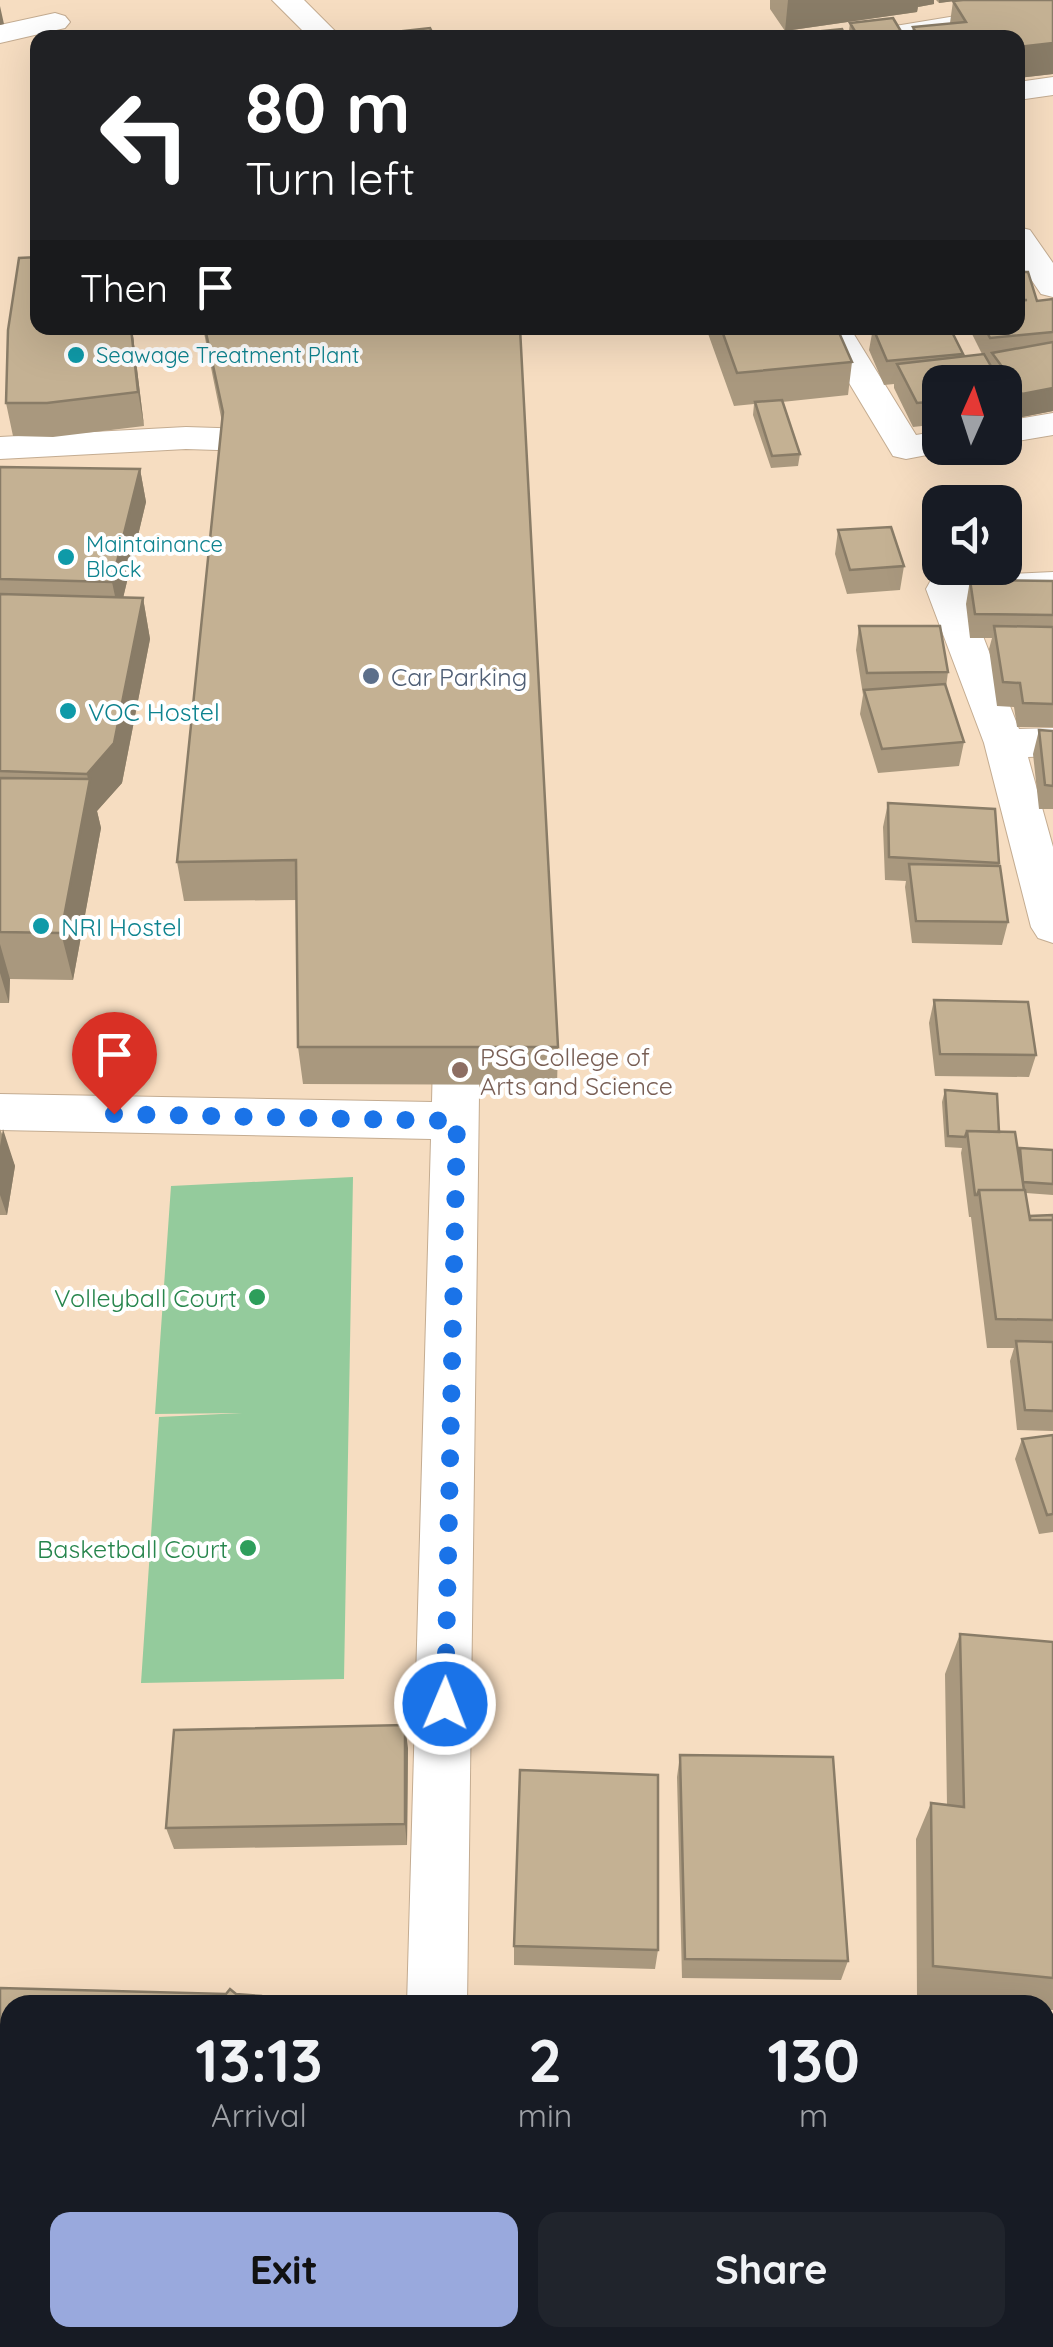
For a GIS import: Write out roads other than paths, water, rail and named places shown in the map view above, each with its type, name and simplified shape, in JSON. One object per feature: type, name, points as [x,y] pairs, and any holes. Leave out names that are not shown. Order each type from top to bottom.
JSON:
[{"type":"street","points":[[287,0],[319,30]]},
{"type":"street","points":[[926,30],[1053,9]]},
{"type":"street","points":[[0,34],[55,22]]},
{"type":"street","points":[[1025,90],[1053,86]]},
{"type":"street","points":[[1025,247],[1053,287]]},
{"type":"street","points":[[837,335],[906,448],[922,445]]},
{"type":"street","points":[[1022,429],[1053,424]]},
{"type":"street","points":[[0,448],[186,438],[290,441],[320,453]]},
{"type":"street","points":[[1053,584],[945,589],[1004,744],[1053,927]]},
{"type":"street","points":[[1004,744],[1053,742]]},
{"type":"street","points":[[438,1995],[458,986]]},
{"type":"street","points":[[0,1112],[457,1121]]},
{"type":"place","name":"Seawage Treatment Plant","points":[[76,355]]},
{"type":"place","name":"Maintainance Block","points":[[66,557]]},
{"type":"place","name":"Car Parking","points":[[371,676]]},
{"type":"place","name":"VOC Hostel","points":[[68,711]]},
{"type":"place","name":"NRI Hostel","points":[[41,926]]},
{"type":"place","name":"PSG College of Arts and Science","points":[[460,1070]]},
{"type":"place","name":"Volleyball Court","points":[[257,1297]]},
{"type":"place","name":"Basketball Court","points":[[248,1548]]}]
